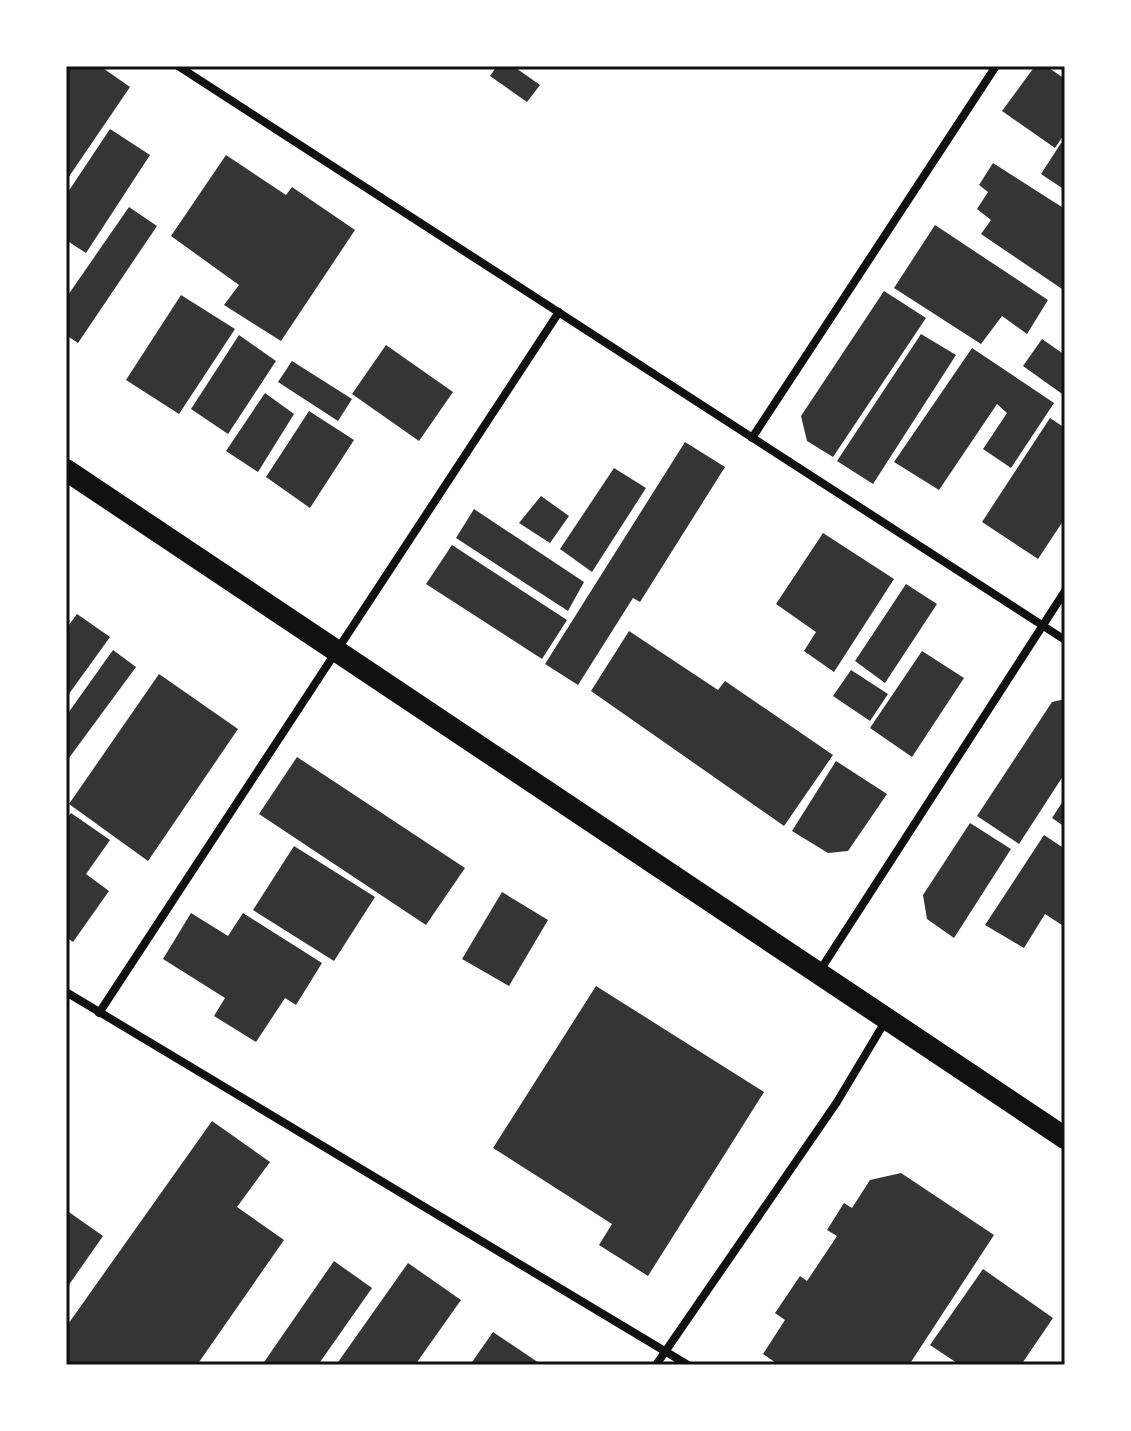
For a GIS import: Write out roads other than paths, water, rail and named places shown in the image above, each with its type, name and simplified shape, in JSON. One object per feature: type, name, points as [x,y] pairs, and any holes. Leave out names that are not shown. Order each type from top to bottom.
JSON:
[{"type":"highway","points":[[66,470],[1065,1138]]},
{"type":"street","points":[[178,66],[1065,640]]},
{"type":"street","points":[[752,438],[996,66]]},
{"type":"street","points":[[99,1013],[559,312]]},
{"type":"street","points":[[819,973],[1065,591]]},
{"type":"street","points":[[66,992],[688,1365]]},
{"type":"street","points":[[656,1365],[837,1102],[887,1020]]}]
